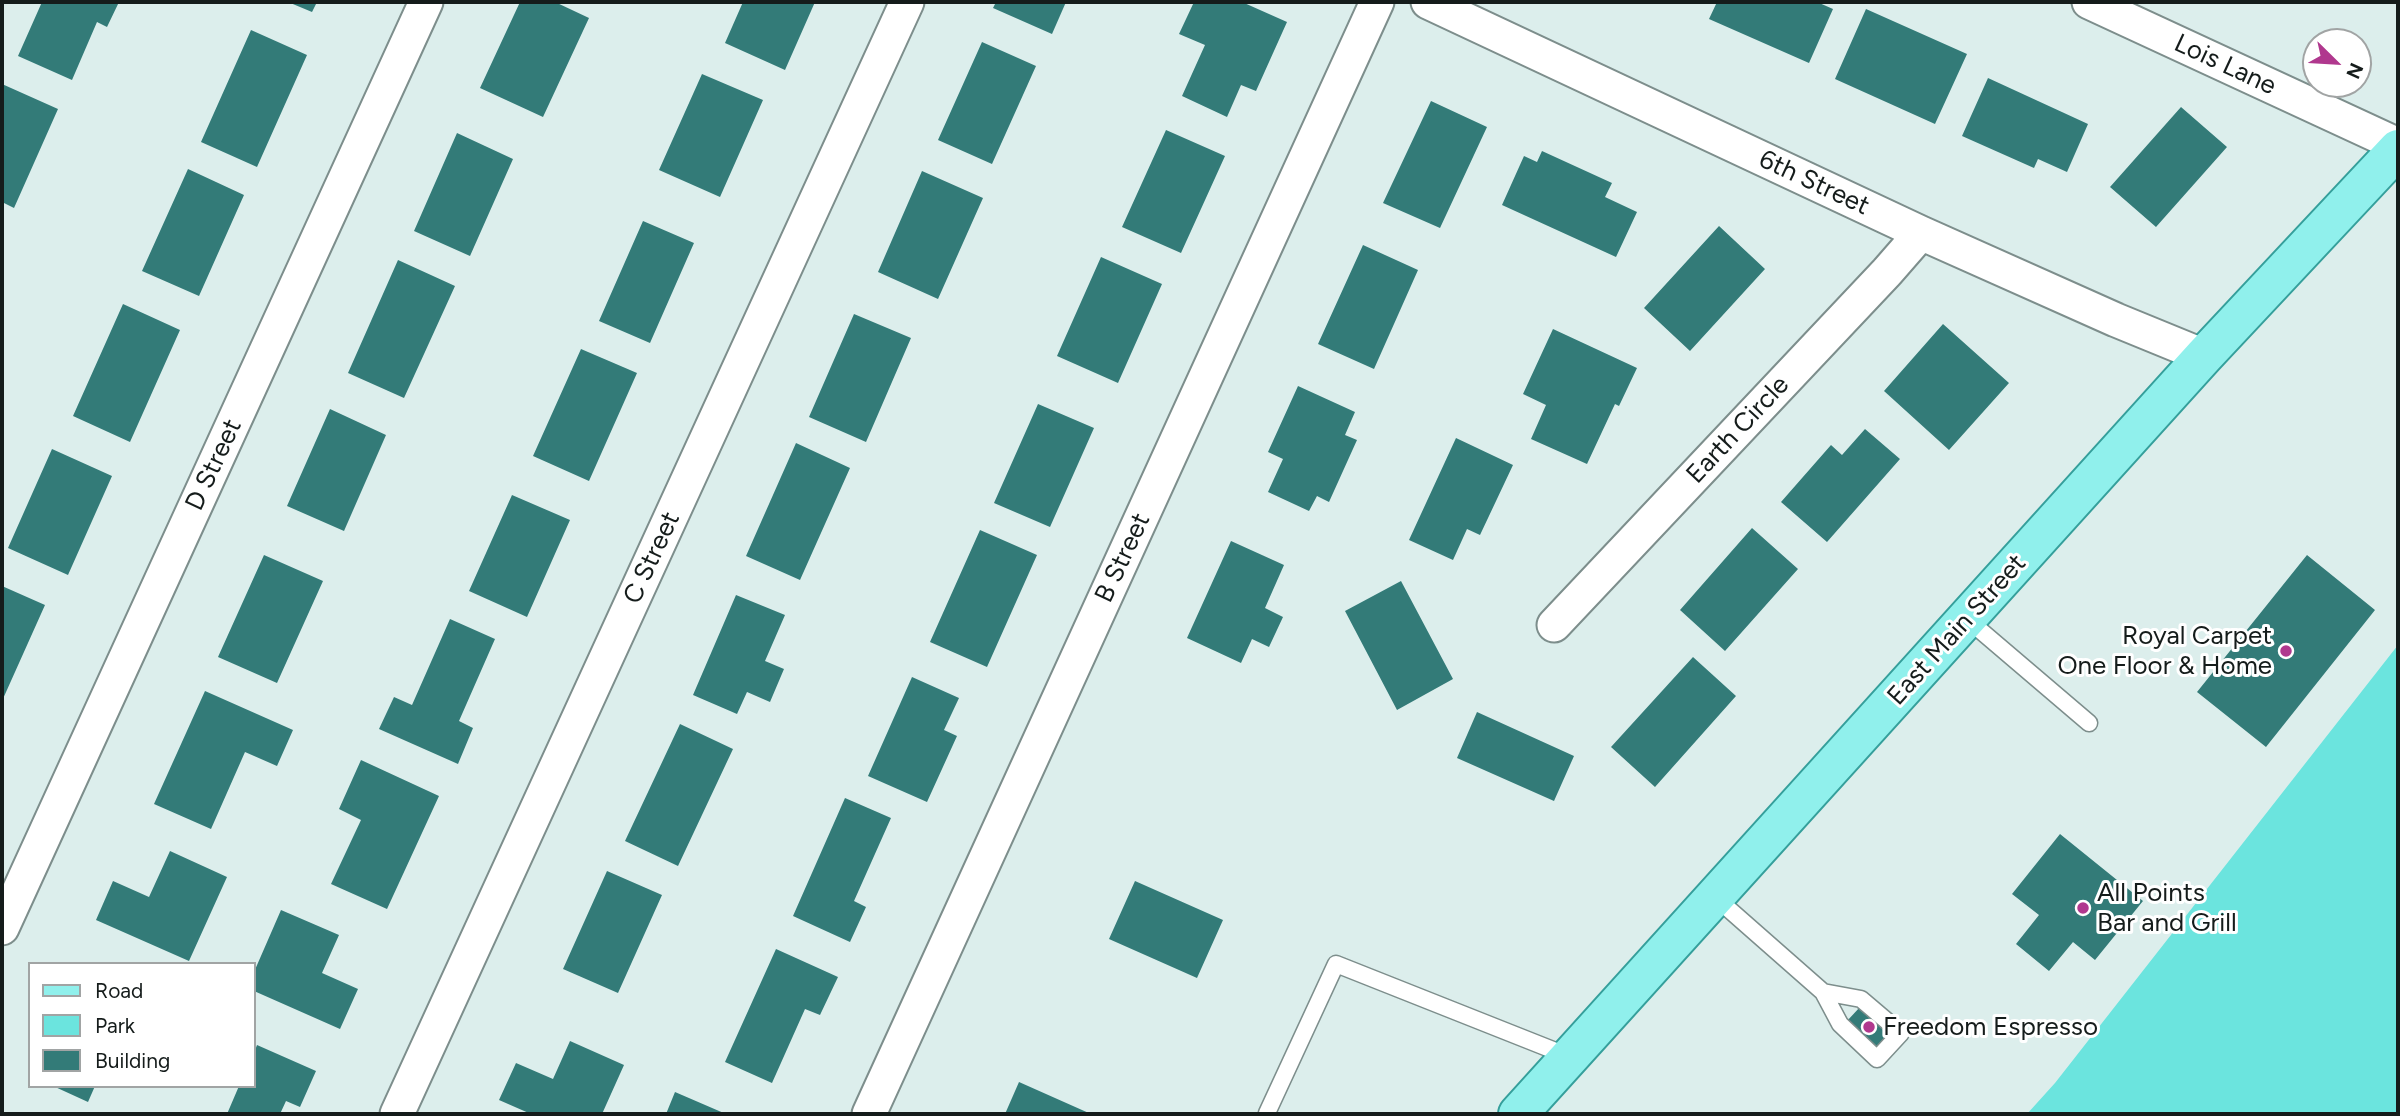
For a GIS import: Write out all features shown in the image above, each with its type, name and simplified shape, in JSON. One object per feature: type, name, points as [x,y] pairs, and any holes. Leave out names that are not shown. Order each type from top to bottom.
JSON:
[{"type":"main road","name":"East Main Street","points":[[1518,1114],[2204,356],[2398,147]]},
{"type":"street","name":"D Street","points":[[2,928],[426,2]]},
{"type":"street","name":"C Street","points":[[397,1114],[907,2]]},
{"type":"street","name":"B Street","points":[[869,1114],[1377,2]]},
{"type":"street","name":"6th Street","points":[[1427,2],[1920,233],[2204,356]]},
{"type":"street","name":"Lois Lane","points":[[2089,2],[2398,147]]},
{"type":"street","name":"Earth Circle","points":[[1554,625],[1887,272],[1920,233]]},
{"type":"lane","points":[[1966,619],[2089,723]]},
{"type":"lane","points":[[1715,897],[1823,992],[1840,1024],[1878,1059],[1901,1033],[1861,999],[1823,992]]},
{"type":"lane","points":[[1267,1113],[1336,964],[1570,1057]]},
{"type":"green space","points":[[2398,645],[2398,1114],[2027,1114],[2055,1083]]},
{"type":"building","points":[[42,2],[119,2],[107,27],[97,22],[72,80],[18,56]]},
{"type":"building","points":[[288,2],[317,2],[312,12]]},
{"type":"building","points":[[520,2],[555,2],[589,18],[543,117],[480,88]]},
{"type":"building","points":[[743,2],[815,2],[785,70],[725,43]]},
{"type":"building","points":[[996,2],[1066,2],[1052,34],[993,8]]},
{"type":"building","points":[[1194,2],[1242,2],[1287,22],[1256,91],[1241,85],[1227,117],[1182,96],[1205,45],[1179,34]]},
{"type":"building","points":[[1717,2],[1817,2],[1833,9],[1809,63],[1709,19]]},
{"type":"building","points":[[1866,9],[1967,54],[1935,124],[1835,79]]},
{"type":"building","points":[[251,30],[307,55],[257,167],[201,142]]},
{"type":"building","points":[[982,42],[1036,66],[992,164],[938,140]]},
{"type":"building","points":[[702,74],[763,100],[720,197],[659,170]]},
{"type":"building","points":[[1988,78],[2088,124],[2067,172],[2038,159],[2034,168],[1962,136]]},
{"type":"building","points":[[2,84],[58,109],[14,208],[2,202]]},
{"type":"building","points":[[1431,101],[1487,127],[1440,228],[1383,203]]},
{"type":"building","points":[[2181,107],[2227,147],[2156,227],[2110,187]]},
{"type":"building","points":[[1166,130],[1225,156],[1181,253],[1122,227]]},
{"type":"building","points":[[457,133],[513,159],[470,256],[414,231]]},
{"type":"building","points":[[1542,151],[1612,183],[1605,197],[1637,212],[1616,257],[1502,205],[1524,156],[1537,162]]},
{"type":"building","points":[[188,169],[244,195],[199,296],[142,271]]},
{"type":"building","points":[[922,171],[983,198],[938,299],[878,272]]},
{"type":"building","points":[[643,221],[694,243],[650,343],[599,321]]},
{"type":"building","points":[[1719,226],[1765,269],[1690,351],[1644,308]]},
{"type":"building","points":[[1363,245],[1418,270],[1374,369],[1318,344]]},
{"type":"building","points":[[1101,257],[1162,284],[1118,383],[1057,356]]},
{"type":"building","points":[[398,260],[455,286],[404,398],[348,373]]},
{"type":"building","points":[[123,304],[180,330],[130,442],[73,416]]},
{"type":"building","points":[[854,314],[911,338],[866,442],[809,417]]},
{"type":"building","points":[[1943,324],[2009,383],[1949,450],[1884,391]]},
{"type":"building","points":[[1553,329],[1637,368],[1619,406],[1615,404],[1587,464],[1531,439],[1546,405],[1523,394]]},
{"type":"building","points":[[581,349],[637,373],[589,481],[533,456]]},
{"type":"building","points":[[1298,386],[1355,412],[1345,435],[1357,440],[1329,502],[1317,496],[1309,511],[1268,492],[1283,459],[1268,452]]},
{"type":"building","points":[[1038,404],[1094,428],[1050,527],[994,503]]},
{"type":"building","points":[[330,409],[386,435],[344,531],[287,506]]},
{"type":"building","points":[[1865,429],[1900,459],[1827,542],[1781,502],[1831,445],[1842,455]]},
{"type":"building","points":[[1456,438],[1513,465],[1480,535],[1467,529],[1453,560],[1409,540]]},
{"type":"building","points":[[796,443],[850,468],[800,580],[746,556]]},
{"type":"building","points":[[52,449],[112,476],[68,575],[8,548]]},
{"type":"building","points":[[512,495],[570,520],[527,617],[469,591]]},
{"type":"building","points":[[1752,528],[1798,569],[1725,651],[1680,610]]},
{"type":"building","points":[[980,530],[1037,555],[987,667],[930,642]]},
{"type":"building","points":[[1231,541],[1284,565],[1265,608],[1283,617],[1269,647],[1252,639],[1241,663],[1187,638]]},
{"type":"building","points":[[264,555],[323,581],[277,683],[218,657]]},
{"type":"building","name":"Royal Carpet One Floor & Home","points":[[2307,555],[2375,610],[2266,747],[2197,692]]},
{"type":"building","points":[[1401,581],[1453,679],[1397,710],[1345,611]]},
{"type":"building","points":[[2,586],[45,605],[2,701]]},
{"type":"building","points":[[736,595],[785,615],[765,661],[784,669],[770,702],[747,692],[737,714],[693,695]]},
{"type":"building","points":[[450,619],[495,639],[459,721],[473,728],[458,764],[379,729],[394,697],[412,705]]},
{"type":"building","points":[[1693,657],[1736,696],[1655,787],[1611,747]]},
{"type":"building","points":[[912,677],[959,698],[944,730],[957,736],[927,802],[868,776]]},
{"type":"building","points":[[205,691],[293,730],[277,766],[245,752],[211,829],[154,804]]},
{"type":"building","points":[[1477,712],[1574,756],[1554,801],[1457,758]]},
{"type":"building","points":[[680,724],[733,749],[678,866],[625,841]]},
{"type":"building","points":[[361,760],[439,796],[387,909],[331,884],[361,820],[339,809]]},
{"type":"building","points":[[845,798],[891,818],[854,901],[866,907],[850,942],[793,916]]},
{"type":"building","name":"All Points Bar and Grill","points":[[2060,834],[2143,901],[2095,960],[2073,942],[2049,971],[2016,944],[2039,915],[2012,894]]},
{"type":"building","points":[[170,851],[227,877],[189,961],[96,920],[113,881],[149,897]]},
{"type":"building","points":[[607,871],[662,895],[618,993],[563,969]]},
{"type":"building","points":[[1135,881],[1223,920],[1197,978],[1109,939]]},
{"type":"building","points":[[281,910],[339,935],[322,973],[358,989],[340,1029],[256,992],[256,967]]},
{"type":"building","points":[[776,949],[838,977],[820,1015],[805,1009],[772,1083],[725,1062]]},
{"type":"building","name":"Freedom Espresso","points":[[1860,1007],[1890,1033],[1877,1047],[1847,1021]]},
{"type":"building","points":[[570,1041],[624,1065],[602,1114],[531,1114],[499,1100],[516,1063],[553,1079]]},
{"type":"building","points":[[257,1045],[316,1071],[300,1107],[286,1101],[280,1114],[227,1114],[238,1088],[256,1088]]},
{"type":"building","points":[[1019,1082],[1091,1114],[1005,1114]]},
{"type":"building","points":[[57,1088],[94,1088],[88,1102]]},
{"type":"building","points":[[675,1092],[726,1114],[666,1114]]},
{"type":"place","name":"Royal Carpet One Floor & Home","points":[[2286,651]]},
{"type":"place","name":"All Points Bar and Grill","points":[[2083,908]]},
{"type":"place","name":"Freedom Espresso","points":[[1869,1027]]}]
